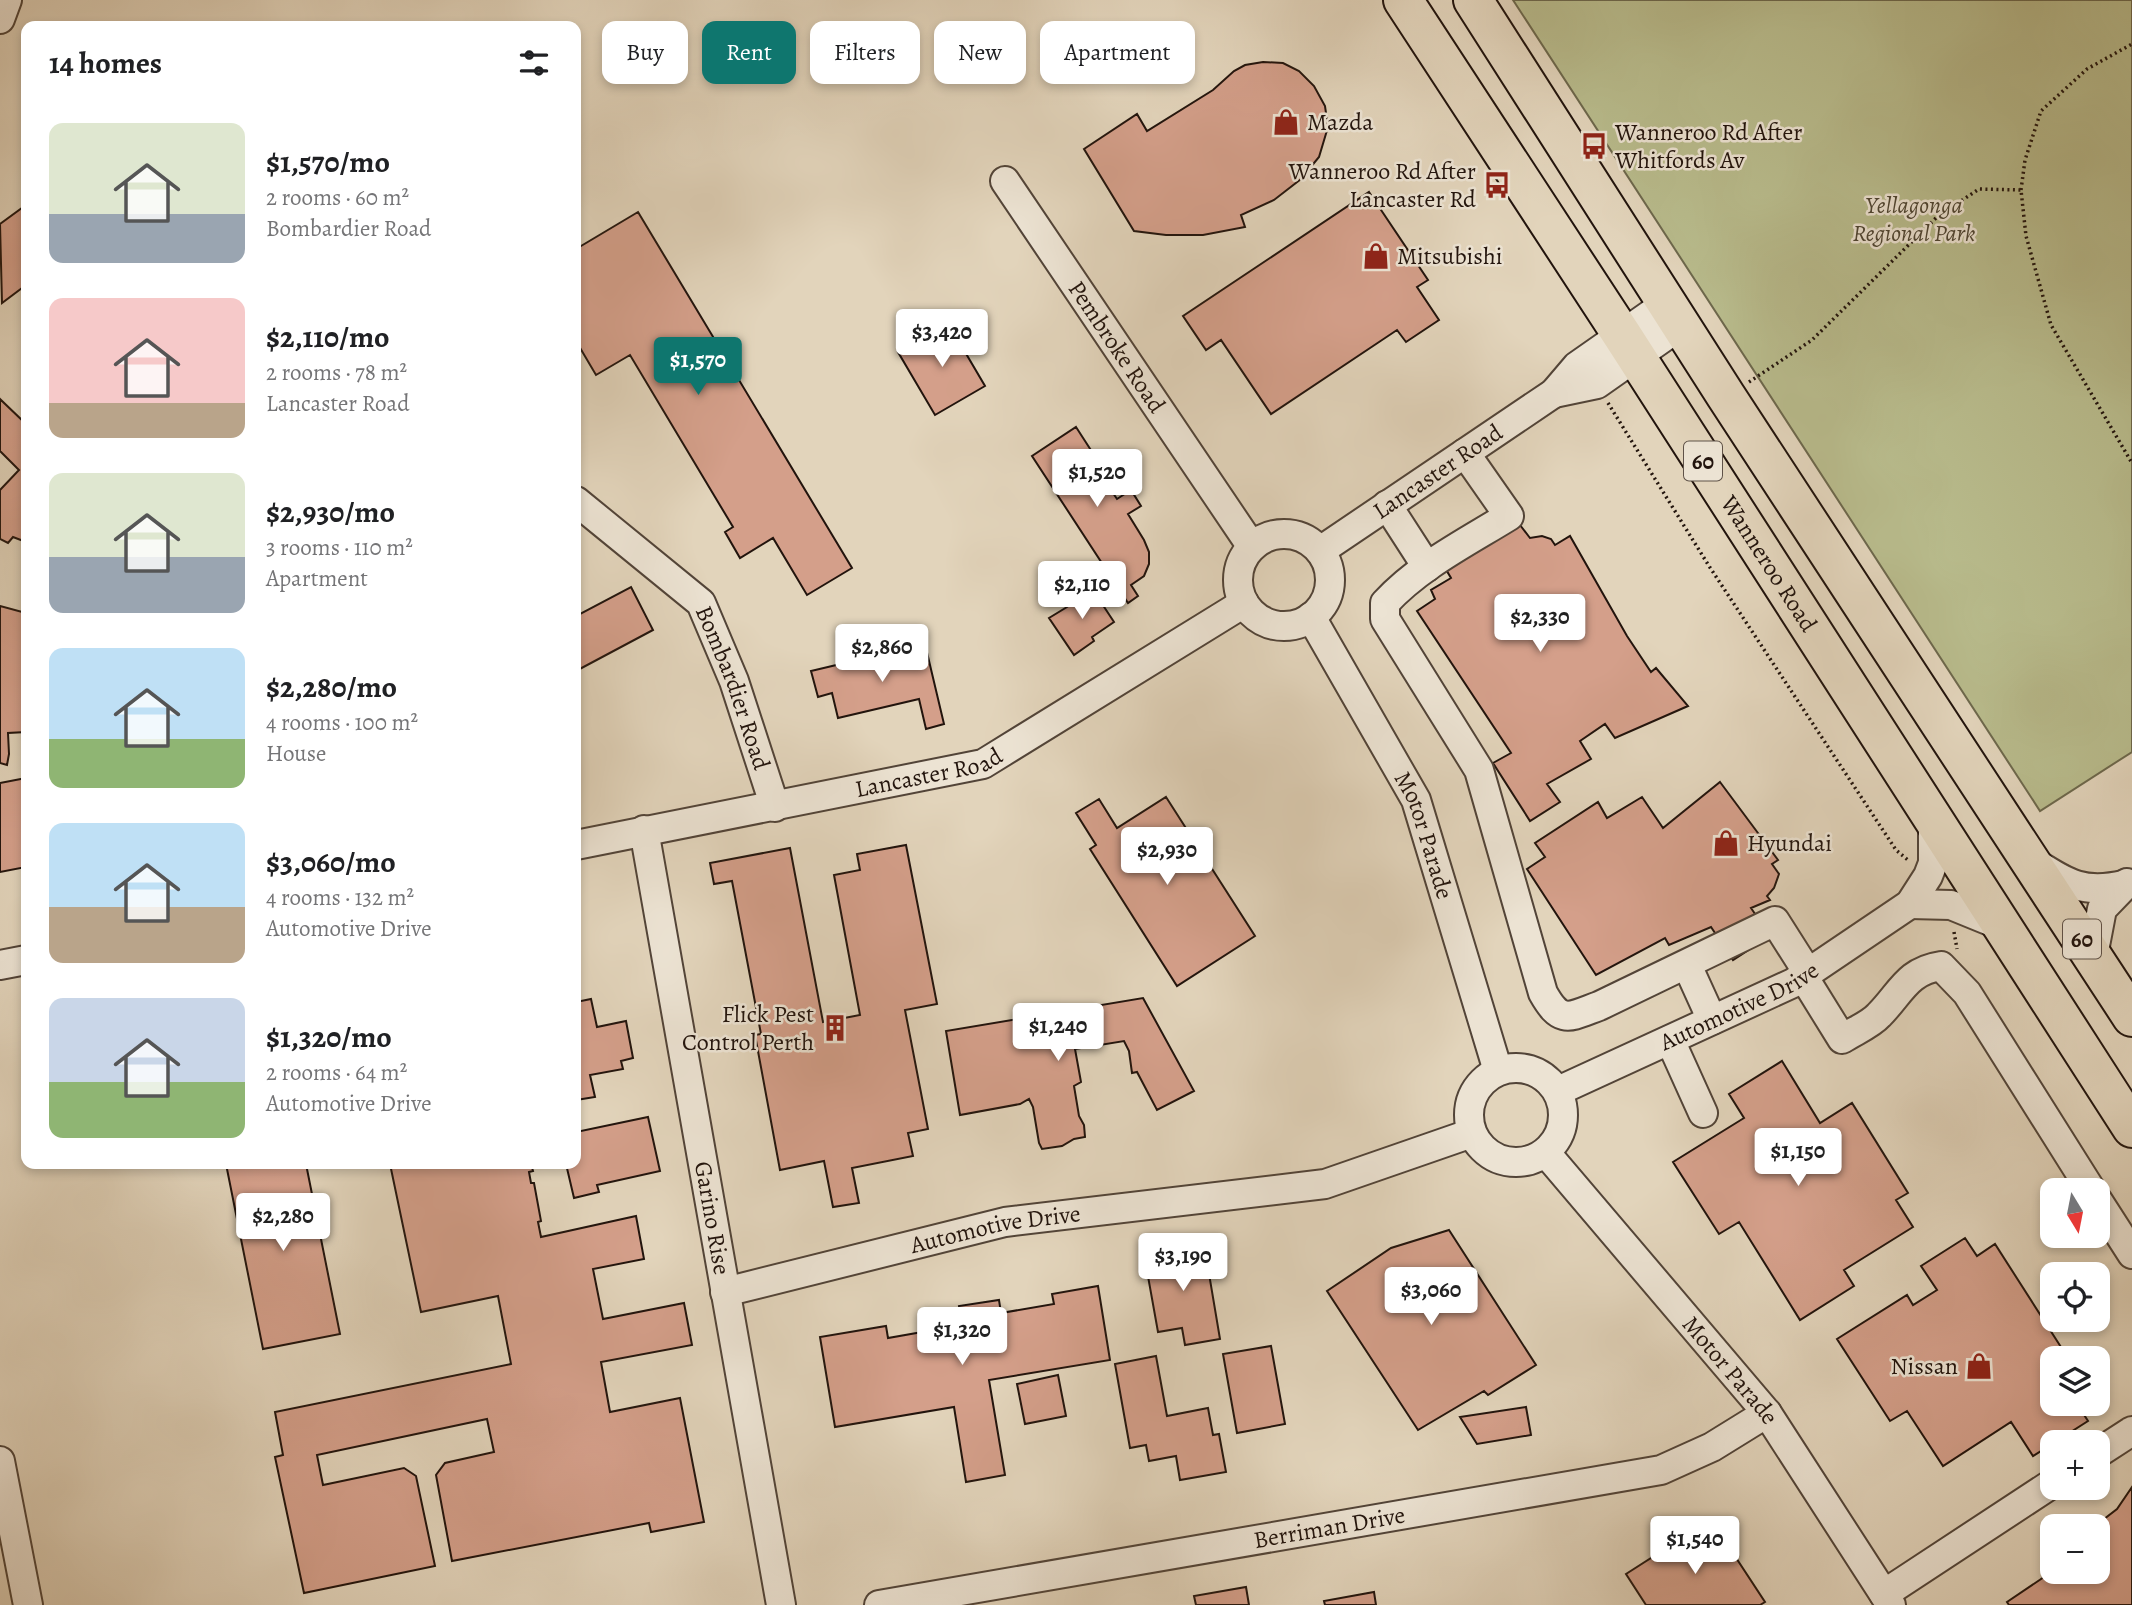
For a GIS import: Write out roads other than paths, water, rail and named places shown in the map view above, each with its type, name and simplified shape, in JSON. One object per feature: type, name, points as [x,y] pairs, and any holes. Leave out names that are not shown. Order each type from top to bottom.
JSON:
[{"type":"highway","name":"Wanneroo Road","points":[[1403,0],[1629,345],[2132,1128]]},
{"type":"highway","name":"60","points":[[1473,0],[1726,396],[2132,1017]]},
{"type":"street","points":[[0,19],[7,0]]},
{"type":"street","name":"Pembroke Road","points":[[1005,181],[1252,547]]},
{"type":"street","name":"Lancaster Road","points":[[1320,551],[1554,393],[1577,366],[1629,345],[1674,314]]},
{"type":"street","name":"Lancaster Road","points":[[1554,393],[1597,384],[1629,345]]},
{"type":"street","points":[[1465,453],[1509,516],[1398,588],[1385,603],[1385,619],[1479,770],[1543,993],[1553,1010],[1562,1015],[1575,1015],[1599,1006],[1775,921],[1842,1039],[1878,1017],[1911,978],[1928,968],[1941,965],[1967,993],[2083,1178]]},
{"type":"street","name":"Bombardier Road","points":[[581,505],[701,603],[734,681],[775,807]]},
{"type":"street","points":[[1387,505],[1427,567]]},
{"type":"street","points":[[1279,534],[1301,538],[1320,551],[1327,564],[1329,586],[1321,606],[1311,617],[1297,624],[1282,626],[1267,623],[1254,615],[1244,603],[1238,589],[1242,559],[1252,547],[1264,538],[1279,534]]},
{"type":"street","name":"Lancaster Road","points":[[581,844],[983,764],[1244,603]]},
{"type":"street","name":"Motor Parade","points":[[1311,617],[1416,800],[1498,1071]]},
{"type":"street","name":"Automotive Drive","points":[[1558,1091],[1793,983],[1910,904],[1933,863],[1933,821]]},
{"type":"street","name":"Garino Rise","points":[[644,831],[781,1605]]},
{"type":"street","points":[[2033,862],[2076,887],[2092,889],[2128,882]]},
{"type":"street","points":[[2093,956],[2102,909],[2128,882]]},
{"type":"street","points":[[1910,904],[1951,905],[2000,925]]},
{"type":"street","points":[[0,965],[21,961]]},
{"type":"street","points":[[1687,965],[1712,1020]]},
{"type":"street","points":[[1670,1040],[1703,1113]]},
{"type":"street","points":[[1515,1067],[1532,1070],[1547,1078],[1558,1091],[1564,1108],[1563,1125],[1557,1140],[1546,1153],[1530,1161],[1513,1163],[1495,1158],[1481,1148],[1472,1133],[1468,1115],[1472,1097],[1482,1081],[1498,1071],[1515,1067]]},
{"type":"street","name":"Automotive Drive","points":[[725,1292],[1005,1222],[1325,1184],[1472,1133]]},
{"type":"street","name":"Motor Parade","points":[[1546,1153],[1767,1413],[1888,1600]]},
{"type":"street","points":[[2110,1220],[2132,1254]]},
{"type":"street","name":"Berriman Drive","points":[[879,1605],[1661,1470],[1712,1447],[1767,1413]]},
{"type":"street","points":[[2110,1445],[2132,1430]]},
{"type":"street","points":[[0,1461],[28,1605]]},
{"type":"street","points":[[1888,1600],[2040,1492]]},
{"type":"place","name":"Mazda","points":[[1286,122]]},
{"type":"place","name":"Wanneroo Rd After Whitfords Av","points":[[1594,146]]},
{"type":"place","name":"Wanneroo Rd After Lancaster Rd","points":[[1497,185]]},
{"type":"place","name":"Mitsubishi","points":[[1376,256]]},
{"type":"place","name":"Hyundai","points":[[1726,843]]},
{"type":"place","name":"Flick Pest Control Perth","points":[[835,1028]]},
{"type":"place","name":"Nissan","points":[[1979,1366]]},
{"type":"park label","name":"Yellagonga Regional Park","points":[[1914,219]]}]
